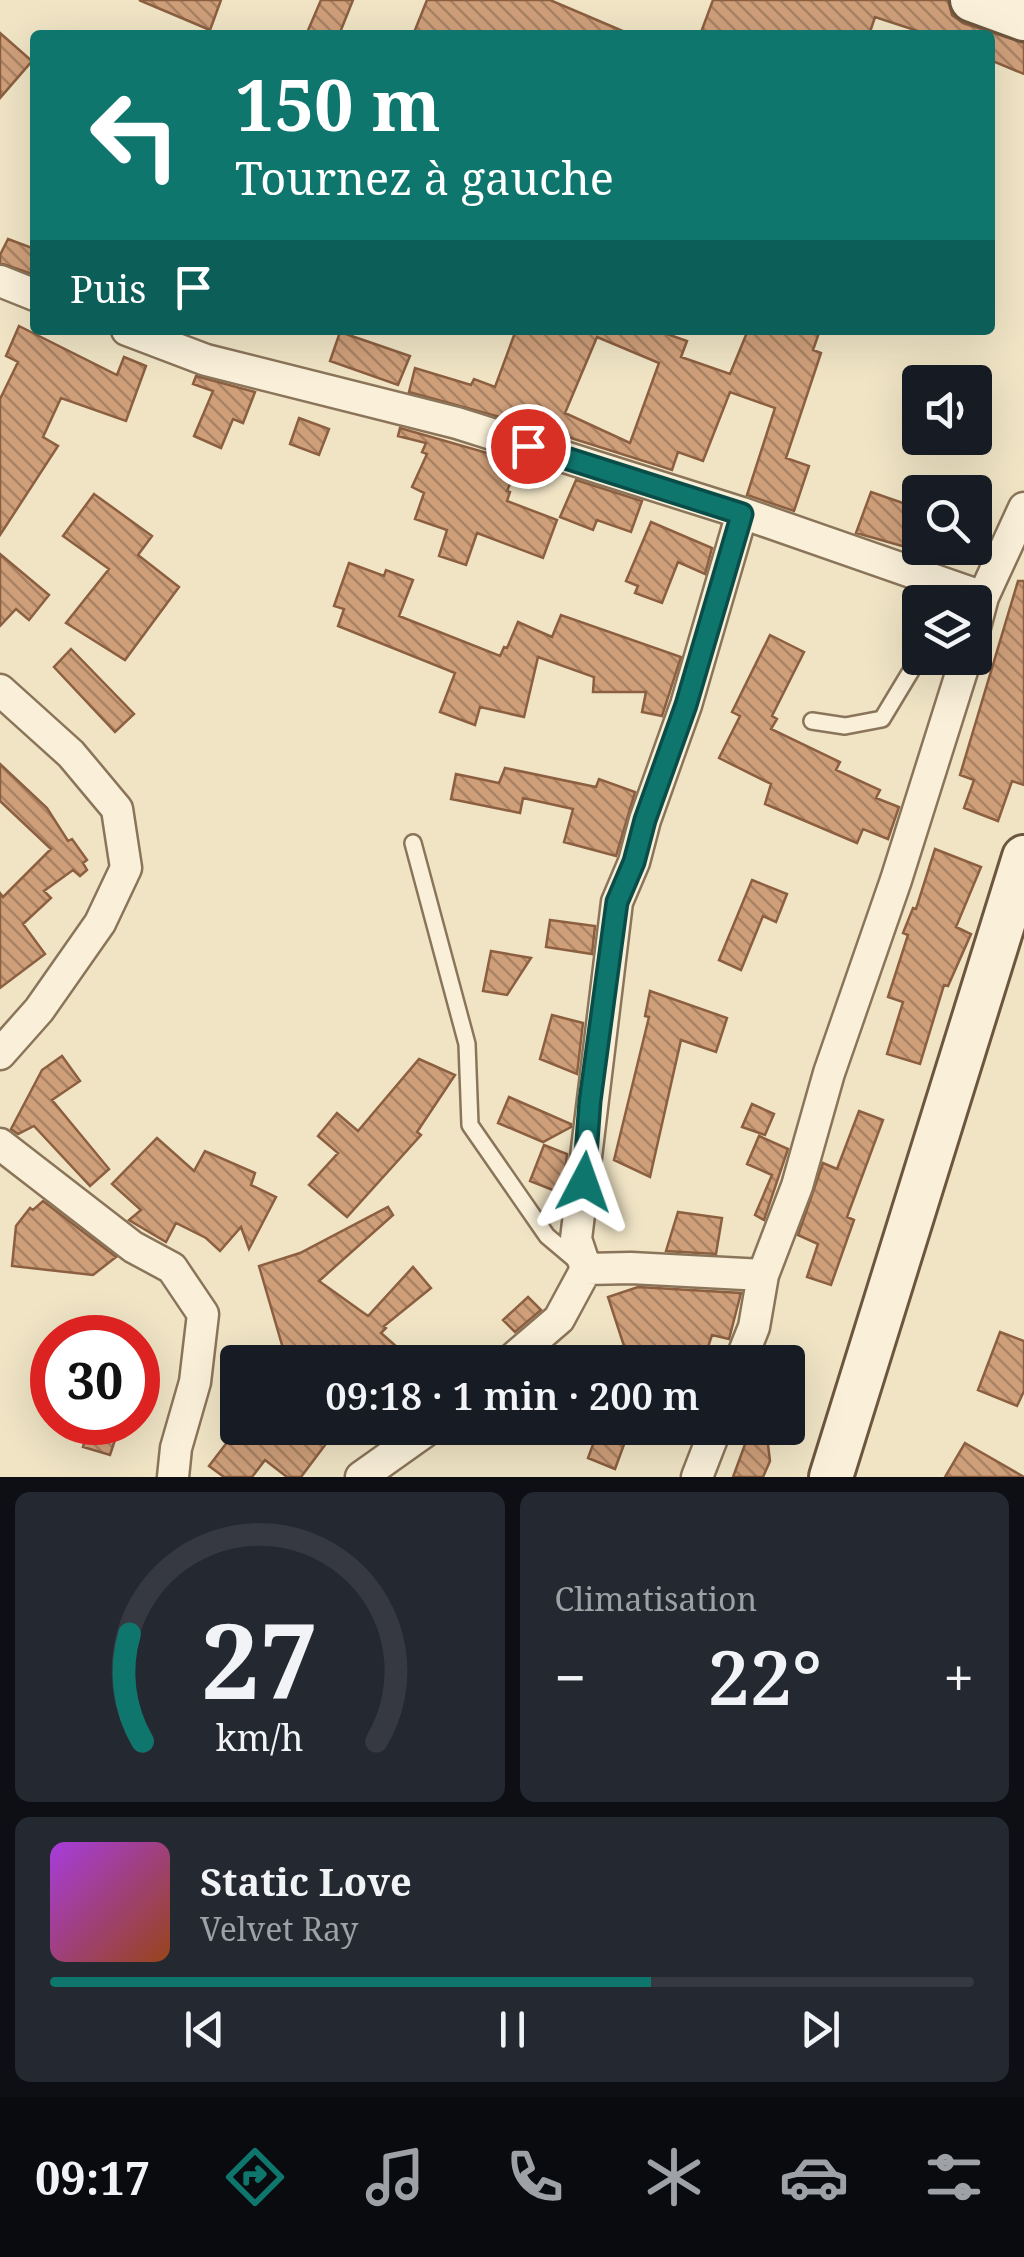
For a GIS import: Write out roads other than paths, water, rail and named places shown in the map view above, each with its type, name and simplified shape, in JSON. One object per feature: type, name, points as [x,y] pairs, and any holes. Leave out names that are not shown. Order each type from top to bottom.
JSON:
[{"type":"main road","points":[[972,0],[1024,20]]},
{"type":"main road","points":[[830,1477],[1024,858]]},
{"type":"street","points":[[0,282],[30,293]]},
{"type":"street","points":[[140,335],[206,360],[456,423],[742,514],[924,585]]},
{"type":"street","points":[[989,585],[1024,508]]},
{"type":"street","points":[[529,1345],[560,1319],[586,1269],[576,1239],[617,902],[686,705],[742,514]]},
{"type":"street","points":[[747,1345],[763,1276],[797,1186],[834,1056],[902,861],[961,675]]},
{"type":"street","points":[[0,690],[71,754],[116,810],[126,868],[100,923],[39,1010],[0,1054]]},
{"type":"street","points":[[0,1144],[133,1247],[172,1268],[202,1314],[195,1382],[176,1448],[173,1477]]},
{"type":"street","points":[[586,1269],[763,1276]]},
{"type":"street","points":[[361,1477],[406,1445]]},
{"type":"street","points":[[697,1477],[709,1445]]},
{"type":"lane","points":[[812,721],[845,726],[882,718],[908,675]]},
{"type":"lane","points":[[413,843],[468,1044],[470,1125],[547,1236],[586,1269]]}]
